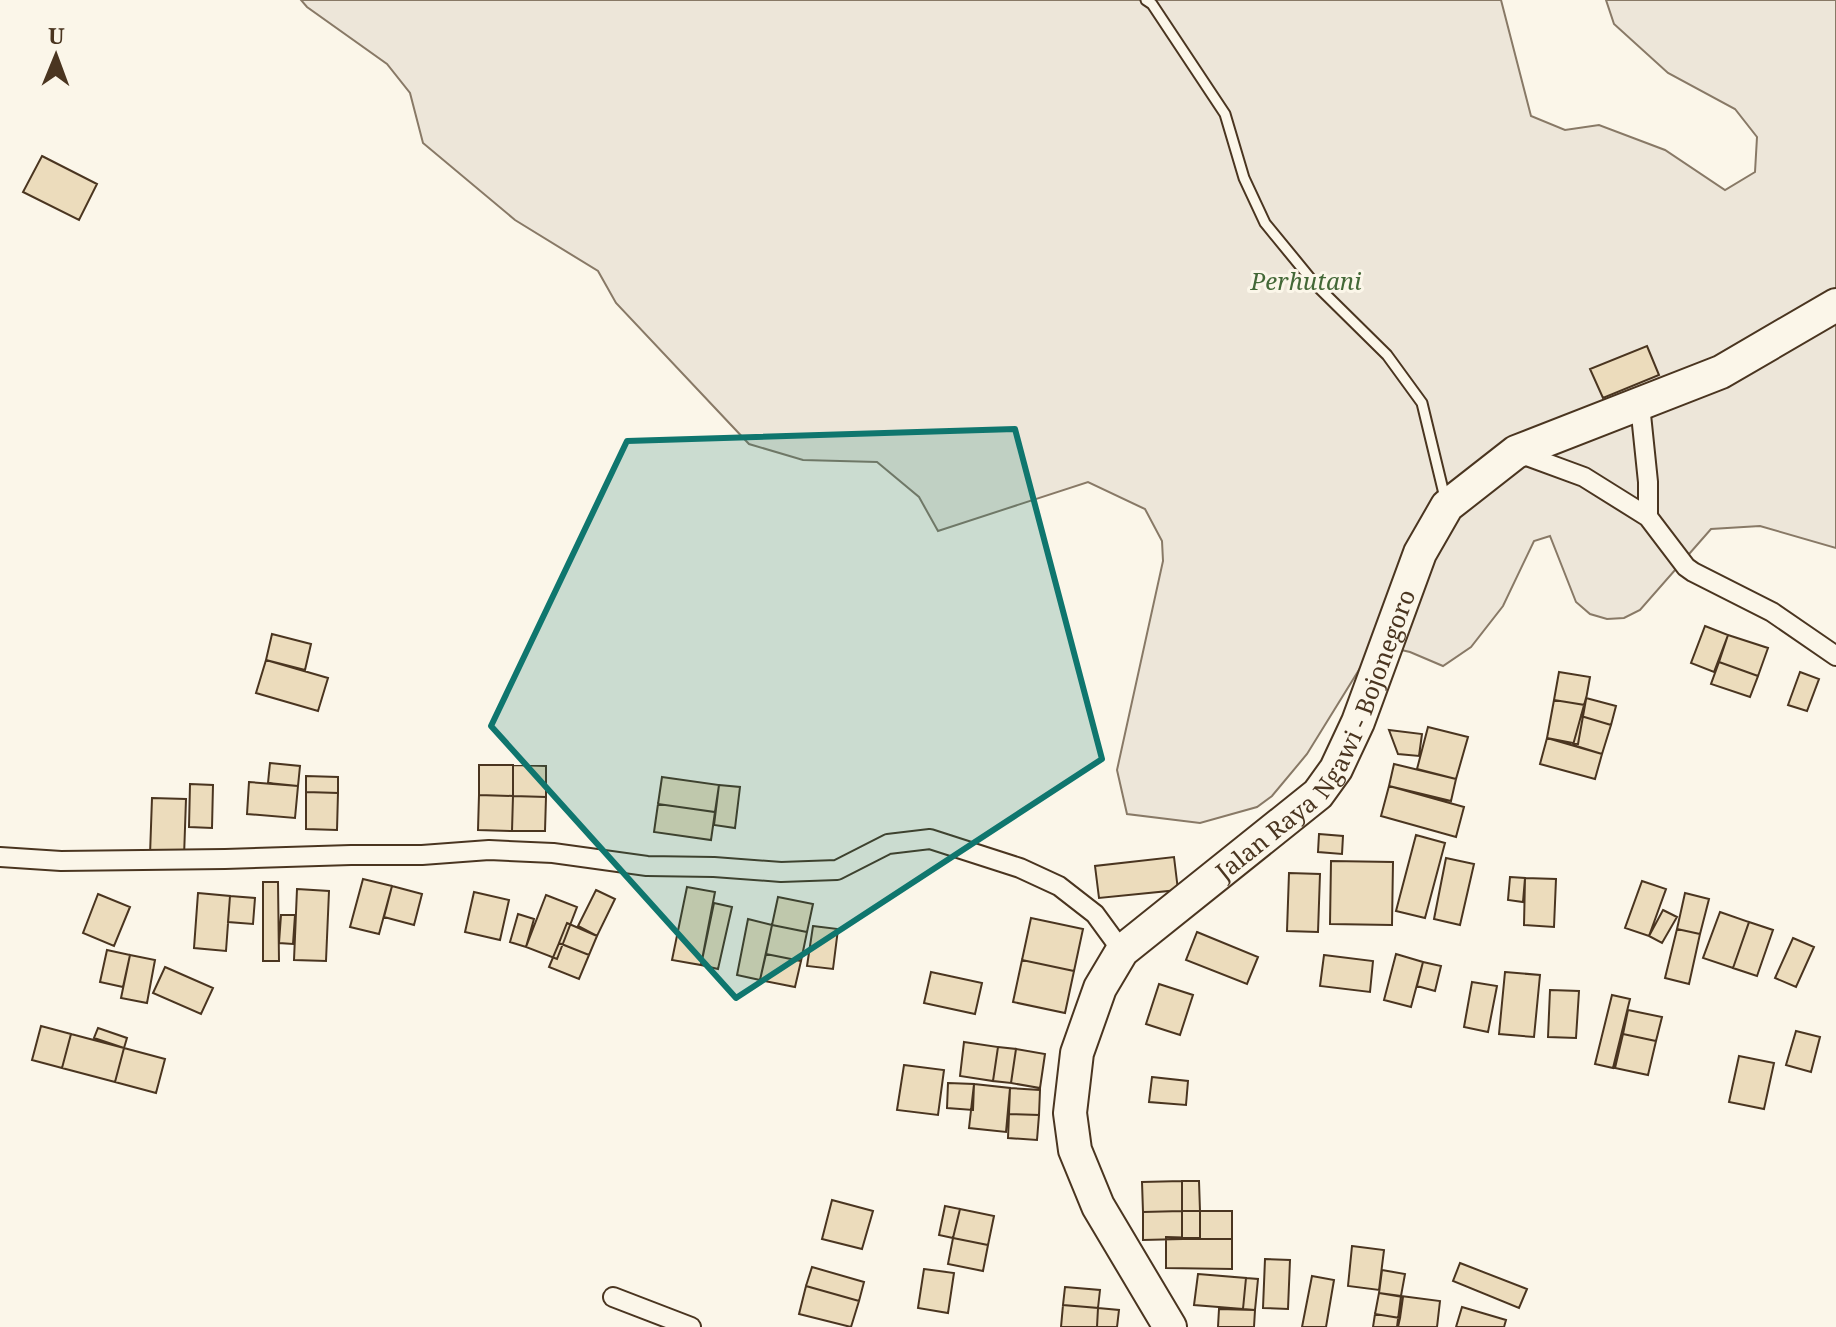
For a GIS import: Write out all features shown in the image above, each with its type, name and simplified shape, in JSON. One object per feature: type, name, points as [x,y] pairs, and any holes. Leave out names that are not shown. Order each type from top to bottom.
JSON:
[{"type":"highway","name":"Jalan Raya Ngawi - Bojonegoro","points":[[1170,1327],[1098,1206],[1075,1150],[1070,1113],[1077,1053],[1100,988],[1122,951],[1318,794],[1336,769],[1358,722],[1420,553],[1447,506],[1516,452],[1721,372],[1836,305]]},
{"type":"street","points":[[1640,405],[1648,482],[1648,517]]},
{"type":"street","points":[[1516,452],[1584,477],[1648,517],[1686,567],[1772,612],[1836,656]]},
{"type":"street","points":[[0,857],[61,861],[211,859],[422,855],[489,850],[553,853],[647,866],[781,872],[837,870],[888,844],[930,839],[1020,868],[1059,886],[1095,914],[1122,951]]},
{"type":"street","points":[[613,1297],[691,1327]]},
{"type":"lane","points":[[1146,0],[1152,4],[1225,114],[1244,178],[1265,223],[1315,284],[1387,355],[1422,403],[1447,506]]},
{"type":"highlighted area","points":[[1015,429],[1102,759],[736,998],[491,726],[627,441]]},
{"type":"green space","name":"Perhutani","points":[[301,0],[1501,0],[1531,116],[1565,130],[1599,125],[1665,150],[1725,190],[1755,172],[1757,137],[1735,109],[1668,73],[1614,24],[1606,0],[1836,0],[1836,548],[1760,526],[1711,529],[1640,610],[1624,618],[1607,619],[1590,614],[1576,602],[1550,536],[1534,541],[1503,606],[1471,647],[1443,666],[1410,652],[1375,644],[1307,754],[1272,796],[1257,807],[1200,823],[1127,814],[1117,770],[1163,561],[1162,541],[1145,509],[1088,482],[938,531],[919,497],[877,462],[803,460],[749,444],[616,303],[598,271],[515,220],[423,143],[410,93],[387,64]]},
{"type":"building","points":[[42,156],[97,184],[79,220],[23,192]]},
{"type":"building","points":[[1647,346],[1659,375],[1603,398],[1590,369]]},
{"type":"building","points":[[1705,626],[1728,635],[1714,672],[1691,663]]},
{"type":"building","points":[[272,634],[311,644],[305,670],[266,660]]},
{"type":"building","points":[[1728,635],[1768,648],[1758,676],[1719,662]]},
{"type":"building","points":[[266,660],[328,678],[318,711],[256,693]]},
{"type":"building","points":[[1719,662],[1758,676],[1750,697],[1711,684]]},
{"type":"building","points":[[1559,672],[1590,677],[1585,705],[1554,700]]},
{"type":"building","points":[[1800,672],[1819,679],[1807,711],[1788,705]]},
{"type":"building","points":[[1586,698],[1616,706],[1611,725],[1581,716]]},
{"type":"building","points":[[1554,700],[1585,705],[1578,744],[1547,738]]},
{"type":"building","points":[[1581,716],[1611,725],[1602,754],[1573,745]]},
{"type":"building","points":[[1428,727],[1468,737],[1456,779],[1417,769]]},
{"type":"building","points":[[1389,730],[1422,734],[1419,756],[1398,754]]},
{"type":"building","points":[[1547,738],[1602,754],[1595,779],[1540,764]]},
{"type":"building","points":[[270,763],[300,766],[298,786],[268,783]]},
{"type":"building","points":[[1394,764],[1456,779],[1451,801],[1389,786]]},
{"type":"building","points":[[479,765],[513,765],[513,796],[479,795]]},
{"type":"building","points":[[513,765],[546,766],[546,797],[513,796]]},
{"type":"building","points":[[306,776],[338,777],[338,793],[306,792]]},
{"type":"building","points":[[662,777],[719,785],[715,812],[658,804]]},
{"type":"building","points":[[249,782],[298,786],[295,818],[247,814]]},
{"type":"building","points":[[190,784],[213,785],[212,828],[189,827]]},
{"type":"building","points":[[719,785],[740,787],[735,828],[714,825]]},
{"type":"building","points":[[1389,786],[1464,807],[1456,837],[1381,816]]},
{"type":"building","points":[[306,792],[338,793],[337,830],[306,829]]},
{"type":"building","points":[[479,795],[513,796],[512,831],[478,830]]},
{"type":"building","points":[[513,796],[546,797],[545,831],[512,831]]},
{"type":"building","points":[[152,798],[186,799],[184,857],[150,855]]},
{"type":"building","points":[[658,804],[715,812],[711,840],[654,832]]},
{"type":"building","points":[[1319,834],[1343,836],[1342,854],[1318,852]]},
{"type":"building","points":[[1416,835],[1445,843],[1425,918],[1396,911]]},
{"type":"building","points":[[1174,857],[1178,890],[1099,898],[1095,866]]},
{"type":"building","points":[[1446,858],[1474,864],[1460,925],[1434,919]]},
{"type":"building","points":[[1331,861],[1393,862],[1392,925],[1330,924]]},
{"type":"building","points":[[1289,873],[1320,874],[1318,932],[1287,931]]},
{"type":"building","points":[[1510,877],[1525,878],[1523,902],[1508,900]]},
{"type":"building","points":[[1525,878],[1556,879],[1554,927],[1524,925]]},
{"type":"building","points":[[363,879],[392,886],[379,934],[350,927]]},
{"type":"building","points":[[1642,881],[1666,889],[1649,936],[1625,928]]},
{"type":"building","points":[[263,882],[278,882],[279,961],[263,961]]},
{"type":"building","points":[[392,886],[422,894],[414,925],[384,917]]},
{"type":"building","points":[[687,887],[715,892],[701,965],[672,960]]},
{"type":"building","points":[[297,889],[329,891],[326,961],[294,960]]},
{"type":"building","points":[[596,890],[615,899],[597,936],[578,926]]},
{"type":"building","points":[[474,892],[509,900],[500,940],[465,932]]},
{"type":"building","points":[[198,893],[230,896],[226,951],[194,948]]},
{"type":"building","points":[[1685,893],[1709,899],[1700,934],[1677,929]]},
{"type":"building","points":[[98,894],[130,907],[114,946],[83,933]]},
{"type":"building","points":[[546,895],[577,907],[557,959],[526,947]]},
{"type":"building","points":[[230,896],[255,898],[253,924],[228,922]]},
{"type":"building","points":[[778,897],[813,904],[807,932],[772,925]]},
{"type":"building","points":[[714,903],[732,907],[718,969],[701,965]]},
{"type":"building","points":[[1663,910],[1677,917],[1662,943],[1649,936]]},
{"type":"building","points":[[1720,912],[1749,922],[1733,968],[1703,958]]},
{"type":"building","points":[[518,914],[534,919],[526,947],[510,942]]},
{"type":"building","points":[[281,915],[295,915],[293,944],[279,943]]},
{"type":"building","points":[[1031,918],[1083,929],[1074,971],[1022,960]]},
{"type":"building","points":[[748,919],[772,925],[760,980],[737,975]]},
{"type":"building","points":[[1749,922],[1773,930],[1757,976],[1733,968]]},
{"type":"building","points":[[567,923],[597,936],[589,955],[559,943]]},
{"type":"building","points":[[772,925],[807,932],[801,961],[766,954]]},
{"type":"building","points":[[813,926],[838,929],[833,969],[807,966]]},
{"type":"building","points":[[1677,929],[1700,934],[1689,984],[1665,978]]},
{"type":"building","points":[[1197,932],[1258,957],[1247,984],[1186,960]]},
{"type":"building","points":[[1793,938],[1814,947],[1796,987],[1775,978]]},
{"type":"building","points":[[559,943],[589,955],[579,979],[549,967]]},
{"type":"building","points":[[107,950],[130,955],[123,987],[100,982]]},
{"type":"building","points":[[766,954],[801,961],[795,987],[760,980]]},
{"type":"building","points":[[1396,954],[1423,962],[1411,1007],[1384,1000]]},
{"type":"building","points":[[130,955],[155,960],[147,1003],[121,998]]},
{"type":"building","points":[[1324,955],[1373,961],[1370,992],[1320,986]]},
{"type":"building","points":[[1022,960],[1074,971],[1065,1013],[1013,1002]]},
{"type":"building","points":[[1423,962],[1441,966],[1435,991],[1417,986]]},
{"type":"building","points":[[165,967],[213,988],[201,1014],[153,993]]},
{"type":"building","points":[[931,972],[982,983],[975,1014],[924,1003]]},
{"type":"building","points":[[1505,972],[1540,975],[1534,1037],[1499,1034]]},
{"type":"building","points":[[1472,982],[1497,986],[1488,1032],[1464,1027]]},
{"type":"building","points":[[1159,984],[1193,995],[1180,1035],[1146,1024]]},
{"type":"building","points":[[1550,990],[1579,991],[1576,1038],[1548,1037]]},
{"type":"building","points":[[1612,995],[1630,999],[1613,1068],[1595,1064]]},
{"type":"building","points":[[1628,1010],[1662,1017],[1656,1041],[1623,1034]]},
{"type":"building","points":[[41,1026],[71,1034],[62,1068],[32,1060]]},
{"type":"building","points":[[98,1028],[127,1038],[124,1048],[94,1038]]},
{"type":"building","points":[[1796,1031],[1820,1037],[1811,1072],[1786,1065]]},
{"type":"building","points":[[71,1034],[124,1048],[115,1082],[62,1068]]},
{"type":"building","points":[[1623,1034],[1656,1041],[1648,1075],[1615,1068]]},
{"type":"building","points":[[964,1042],[998,1047],[993,1081],[960,1076]]},
{"type":"building","points":[[998,1047],[1016,1049],[1011,1083],[993,1081]]},
{"type":"building","points":[[124,1048],[165,1059],[156,1093],[115,1082]]},
{"type":"building","points":[[1016,1049],[1045,1054],[1040,1088],[1011,1083]]},
{"type":"building","points":[[1739,1056],[1774,1063],[1764,1109],[1729,1102]]},
{"type":"building","points":[[904,1065],[944,1070],[938,1115],[897,1110]]},
{"type":"building","points":[[1152,1077],[1188,1081],[1186,1105],[1149,1102]]},
{"type":"building","points":[[948,1083],[974,1084],[973,1110],[947,1108]]},
{"type":"building","points":[[974,1084],[1010,1088],[1006,1132],[969,1128]]},
{"type":"building","points":[[1010,1088],[1040,1090],[1039,1115],[1009,1114]]},
{"type":"building","points":[[1009,1114],[1039,1115],[1037,1140],[1008,1138]]},
{"type":"building","points":[[1182,1181],[1199,1181],[1200,1211],[1182,1211]]},
{"type":"building","points":[[1182,1181],[1182,1211],[1143,1212],[1142,1182]]},
{"type":"building","points":[[832,1200],[873,1211],[862,1249],[822,1239]]},
{"type":"building","points":[[945,1206],[960,1209],[953,1238],[939,1235]]},
{"type":"building","points":[[960,1209],[994,1216],[988,1245],[953,1238]]},
{"type":"building","points":[[1182,1211],[1182,1239],[1143,1240],[1143,1212]]},
{"type":"building","points":[[1182,1211],[1200,1211],[1200,1239],[1182,1239]]},
{"type":"building","points":[[1200,1211],[1232,1211],[1232,1239],[1200,1239]]},
{"type":"building","points":[[1166,1237],[1232,1239],[1232,1269],[1166,1268]]},
{"type":"building","points":[[953,1238],[988,1245],[983,1271],[948,1264]]},
{"type":"building","points":[[1352,1246],[1384,1250],[1379,1290],[1348,1286]]},
{"type":"building","points":[[1265,1259],[1290,1260],[1288,1309],[1263,1308]]},
{"type":"building","points":[[1460,1263],[1527,1289],[1519,1308],[1453,1281]]},
{"type":"building","points":[[812,1267],[864,1282],[859,1301],[806,1286]]},
{"type":"building","points":[[924,1269],[954,1273],[948,1313],[918,1308]]},
{"type":"building","points":[[1382,1270],[1405,1274],[1401,1296],[1379,1293]]},
{"type":"building","points":[[1198,1274],[1246,1278],[1243,1309],[1194,1305]]},
{"type":"building","points":[[1312,1276],[1334,1280],[1326,1327],[1302,1327]]},
{"type":"building","points":[[1246,1278],[1258,1279],[1255,1310],[1243,1309]]},
{"type":"building","points":[[806,1286],[859,1301],[851,1327],[799,1314]]},
{"type":"building","points":[[1065,1287],[1100,1290],[1098,1308],[1063,1305]]},
{"type":"building","points":[[1379,1293],[1403,1297],[1400,1318],[1375,1314]]},
{"type":"building","points":[[1401,1296],[1440,1301],[1437,1327],[1397,1327]]},
{"type":"building","points":[[1063,1305],[1098,1308],[1097,1327],[1061,1327]]},
{"type":"building","points":[[1462,1307],[1506,1320],[1504,1327],[1456,1327]]},
{"type":"building","points":[[1098,1308],[1119,1310],[1117,1327],[1097,1327]]},
{"type":"building","points":[[1219,1309],[1255,1310],[1254,1327],[1218,1327]]},
{"type":"building","points":[[1375,1314],[1400,1318],[1398,1327],[1373,1327]]}]
